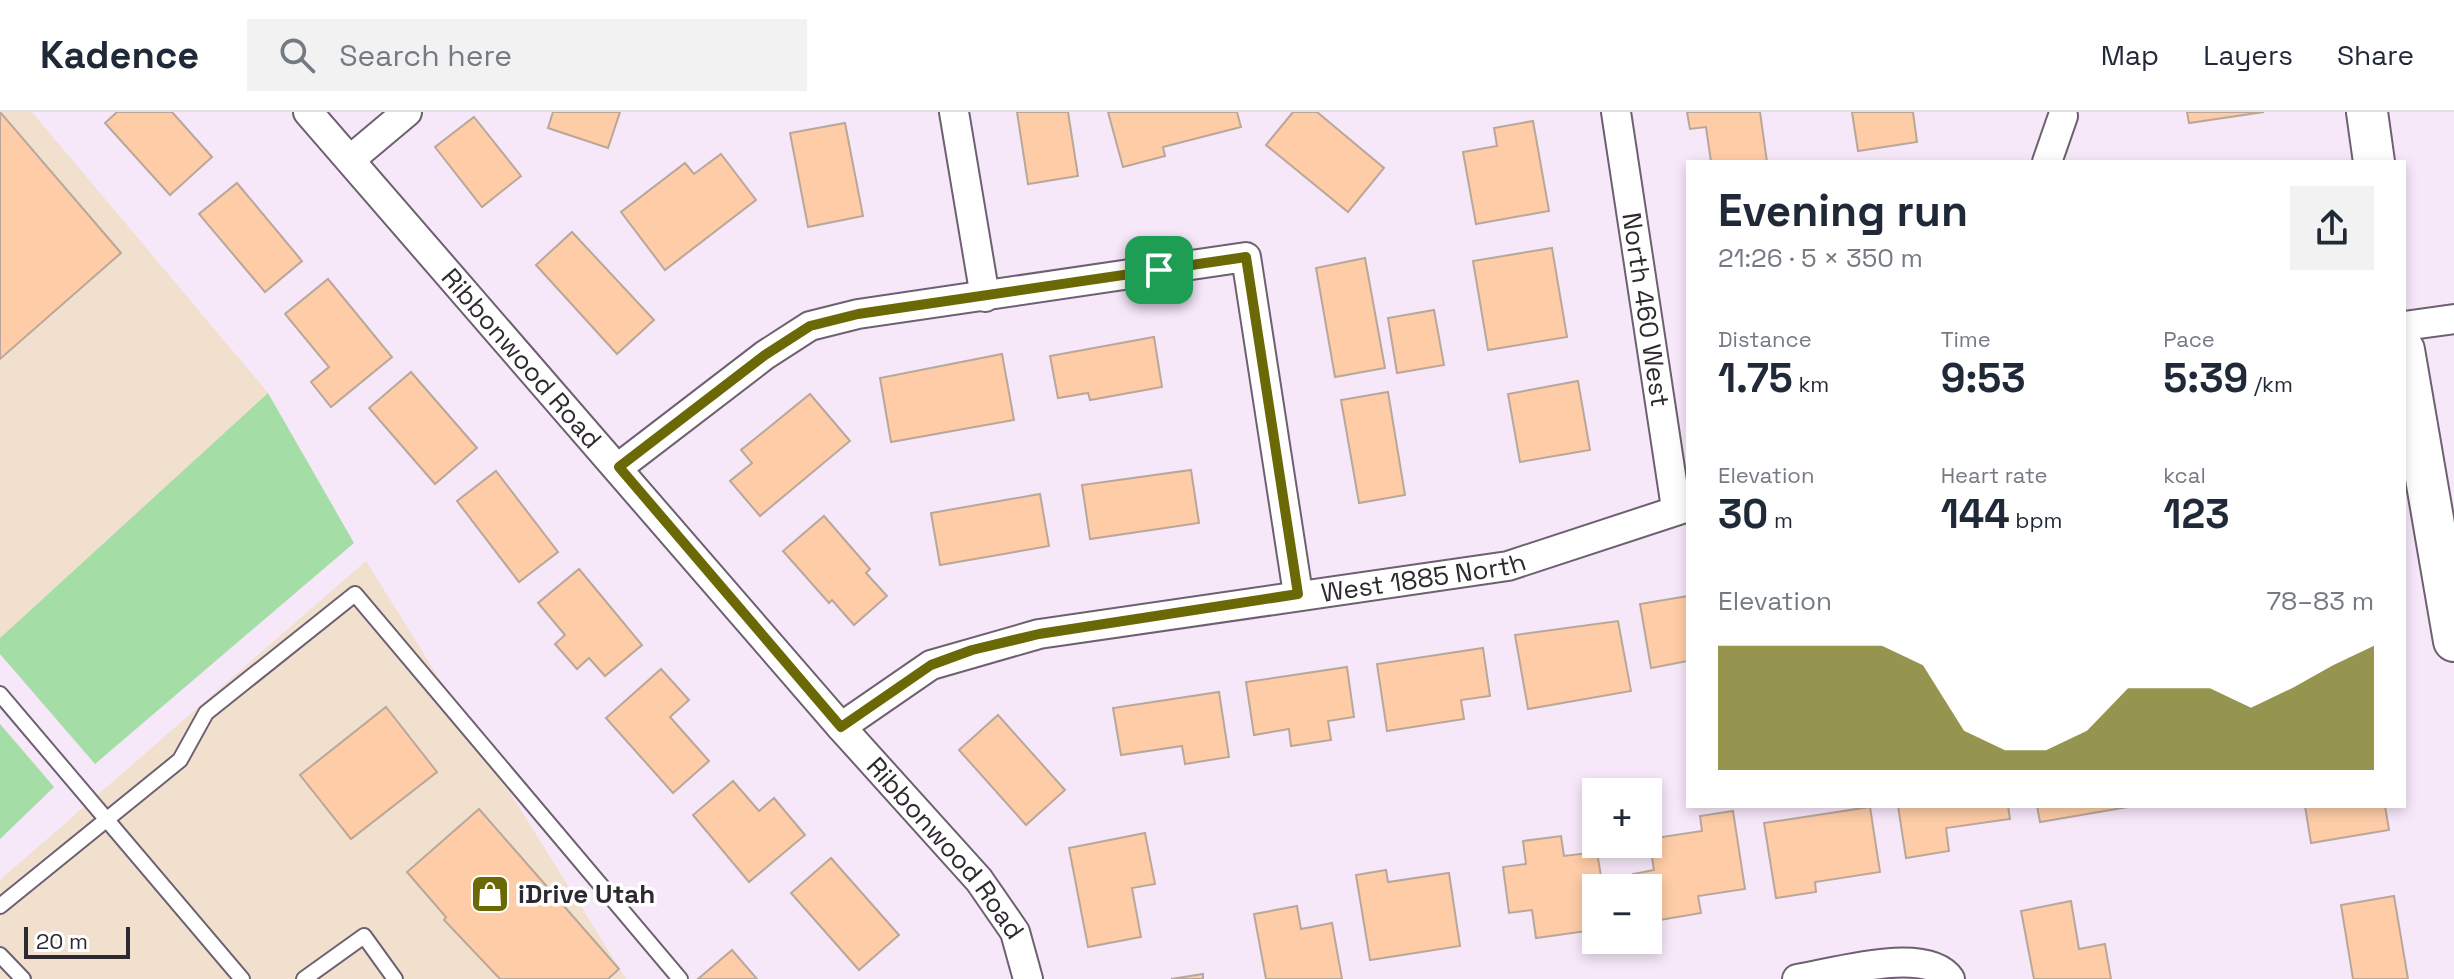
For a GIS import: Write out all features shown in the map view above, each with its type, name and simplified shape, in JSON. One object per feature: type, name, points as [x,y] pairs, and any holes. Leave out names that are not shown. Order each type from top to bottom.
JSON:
[{"type":"street","name":"Ribbonwood Road","points":[[308,112],[619,467],[841,727],[979,880],[1015,932],[1028,979]]},
{"type":"street","points":[[351,159],[407,112]]},
{"type":"street","points":[[954,112],[985,297]]},
{"type":"street","name":"North 460 West","points":[[1616,112],[1682,508]]},
{"type":"street","points":[[2367,112],[2374,160]]},
{"type":"street","points":[[2048,160],[2063,116]]},
{"type":"street","points":[[619,467],[765,355],[810,326],[858,314],[1246,257],[1298,594]]},
{"type":"street","points":[[2406,326],[2454,319]]},
{"type":"street","points":[[2406,362],[2454,641]]},
{"type":"street","name":"West 1885 North","points":[[841,727],[931,665],[972,650],[1039,634],[1298,594],[1508,566],[1682,508]]},
{"type":"street","points":[[1797,979],[1919,961],[1944,969],[1950,979]]},
{"type":"lane","points":[[0,906],[180,760],[206,713],[355,594],[680,979]]},
{"type":"lane","points":[[0,694],[242,979]]},
{"type":"lane","points":[[304,979],[364,936],[395,979]]},
{"type":"lane","points":[[0,955],[23,979]]},
{"type":"shaded area","points":[[0,112],[32,112],[268,393],[0,638]]},
{"type":"shaded area","points":[[366,561],[626,979],[0,979],[0,880]]},
{"type":"green space","points":[[268,393],[354,543],[95,764],[0,654],[0,638]]},
{"type":"green space","points":[[0,724],[54,787],[0,839]]},
{"type":"building","points":[[0,112],[121,253],[0,359]]},
{"type":"building","points":[[117,112],[172,112],[212,157],[170,195],[105,123]]},
{"type":"building","points":[[553,112],[620,112],[608,148],[548,128]]},
{"type":"building","points":[[1017,112],[1068,112],[1078,176],[1028,184]]},
{"type":"building","points":[[1108,112],[1237,112],[1241,127],[1163,147],[1165,156],[1123,167]]},
{"type":"building","points":[[1293,112],[1317,112],[1384,168],[1348,212],[1266,145]]},
{"type":"building","points":[[1687,112],[1760,112],[1767,160],[1711,160],[1706,127],[1690,129]]},
{"type":"building","points":[[1852,112],[1913,112],[1917,142],[1858,151]]},
{"type":"building","points":[[2187,112],[2264,112],[2189,123]]},
{"type":"building","points":[[474,117],[521,176],[482,207],[435,147]]},
{"type":"building","points":[[1533,121],[1549,211],[1476,224],[1463,152],[1497,146],[1494,128]]},
{"type":"building","points":[[845,123],[863,216],[808,227],[790,133]]},
{"type":"building","points":[[721,154],[756,200],[665,270],[621,212],[685,163],[694,174]]},
{"type":"building","points":[[237,183],[302,261],[265,292],[199,214]]},
{"type":"building","points":[[572,232],[654,320],[617,354],[536,265]]},
{"type":"building","points":[[1552,248],[1567,337],[1488,350],[1473,261]]},
{"type":"building","points":[[1365,258],[1385,368],[1335,377],[1316,268]]},
{"type":"building","points":[[328,279],[392,357],[331,407],[311,382],[329,367],[285,314]]},
{"type":"building","points":[[1434,310],[1444,365],[1397,373],[1388,318]]},
{"type":"building","points":[[1154,337],[1162,387],[1090,400],[1088,393],[1058,398],[1050,356]]},
{"type":"building","points":[[1002,354],[1014,420],[891,442],[880,378]]},
{"type":"building","points":[[411,372],[477,448],[435,484],[369,408]]},
{"type":"building","points":[[1578,381],[1590,450],[1520,462],[1508,394]]},
{"type":"building","points":[[1388,392],[1405,495],[1359,503],[1341,400]]},
{"type":"building","points":[[810,394],[850,441],[760,516],[730,481],[752,463],[741,450]]},
{"type":"building","points":[[1191,470],[1199,523],[1090,539],[1082,485]]},
{"type":"building","points":[[496,471],[558,552],[519,582],[457,501]]},
{"type":"building","points":[[1040,494],[1049,546],[940,565],[931,513]]},
{"type":"building","points":[[824,516],[870,569],[866,573],[887,596],[854,625],[832,600],[829,603],[783,551]]},
{"type":"building","points":[[579,569],[642,645],[605,676],[589,658],[577,669],[555,644],[565,635],[538,603]]},
{"type":"building","points":[[1686,596],[1686,661],[1651,668],[1640,604]]},
{"type":"building","points":[[1618,621],[1631,691],[1528,709],[1515,635]]},
{"type":"building","points":[[1483,648],[1490,696],[1461,700],[1464,719],[1387,731],[1377,664]]},
{"type":"building","points":[[1347,667],[1354,717],[1328,721],[1331,740],[1291,746],[1289,729],[1254,735],[1246,682]]},
{"type":"building","points":[[661,669],[689,700],[670,717],[709,761],[673,793],[606,718]]},
{"type":"building","points":[[1219,692],[1229,757],[1185,764],[1182,746],[1121,755],[1113,708]]},
{"type":"building","points":[[386,707],[437,772],[351,839],[300,775]]},
{"type":"building","points":[[998,715],[1065,790],[1026,825],[959,750]]},
{"type":"building","points":[[733,781],[759,811],[774,798],[805,835],[749,882],[693,815]]},
{"type":"building","points":[[1870,808],[1880,872],[1815,882],[1816,892],[1776,898],[1764,823]]},
{"type":"building","points":[[1898,808],[2008,808],[2010,819],[1946,828],[1949,851],[1906,858]]},
{"type":"building","points":[[2037,808],[2122,808],[2040,822]]},
{"type":"building","points":[[2305,808],[2385,808],[2389,830],[2311,843]]},
{"type":"building","name":"iDrive Utah","points":[[479,809],[619,969],[608,979],[500,979],[444,920],[446,917],[407,872]]},
{"type":"building","points":[[1733,811],[1745,889],[1698,896],[1701,913],[1662,920],[1662,874],[1633,874],[1654,870],[1652,858],[1662,858],[1662,837],[1702,831],[1700,816]]},
{"type":"building","points":[[1145,833],[1155,884],[1132,888],[1141,937],[1088,947],[1069,848]]},
{"type":"building","points":[[1561,836],[1564,856],[1582,854],[1582,858],[1598,858],[1601,874],[1582,874],[1582,932],[1536,938],[1532,910],[1509,913],[1503,867],[1526,864],[1523,841]]},
{"type":"building","points":[[831,858],[899,935],[859,970],[791,893]]},
{"type":"building","points":[[1386,870],[1388,882],[1449,873],[1460,946],[1370,960],[1356,875]]},
{"type":"building","points":[[2394,896],[2408,979],[2353,979],[2341,905]]},
{"type":"building","points":[[2071,901],[2079,949],[2105,944],[2111,979],[2034,979],[2021,911]]},
{"type":"building","points":[[1297,906],[1301,929],[1332,923],[1342,979],[1266,979],[1254,914]]},
{"type":"building","points":[[732,950],[757,979],[698,979]]},
{"type":"building","points":[[1203,974],[1203,979],[1171,979]]},
{"type":"place","name":"iDrive Utah","points":[[490,894]]},
{"type":"route","points":[[1246,257],[1298,594],[1039,634],[972,650],[931,665],[841,727],[619,467],[765,355],[810,326],[858,314],[1159,270],[1246,257]]}]
